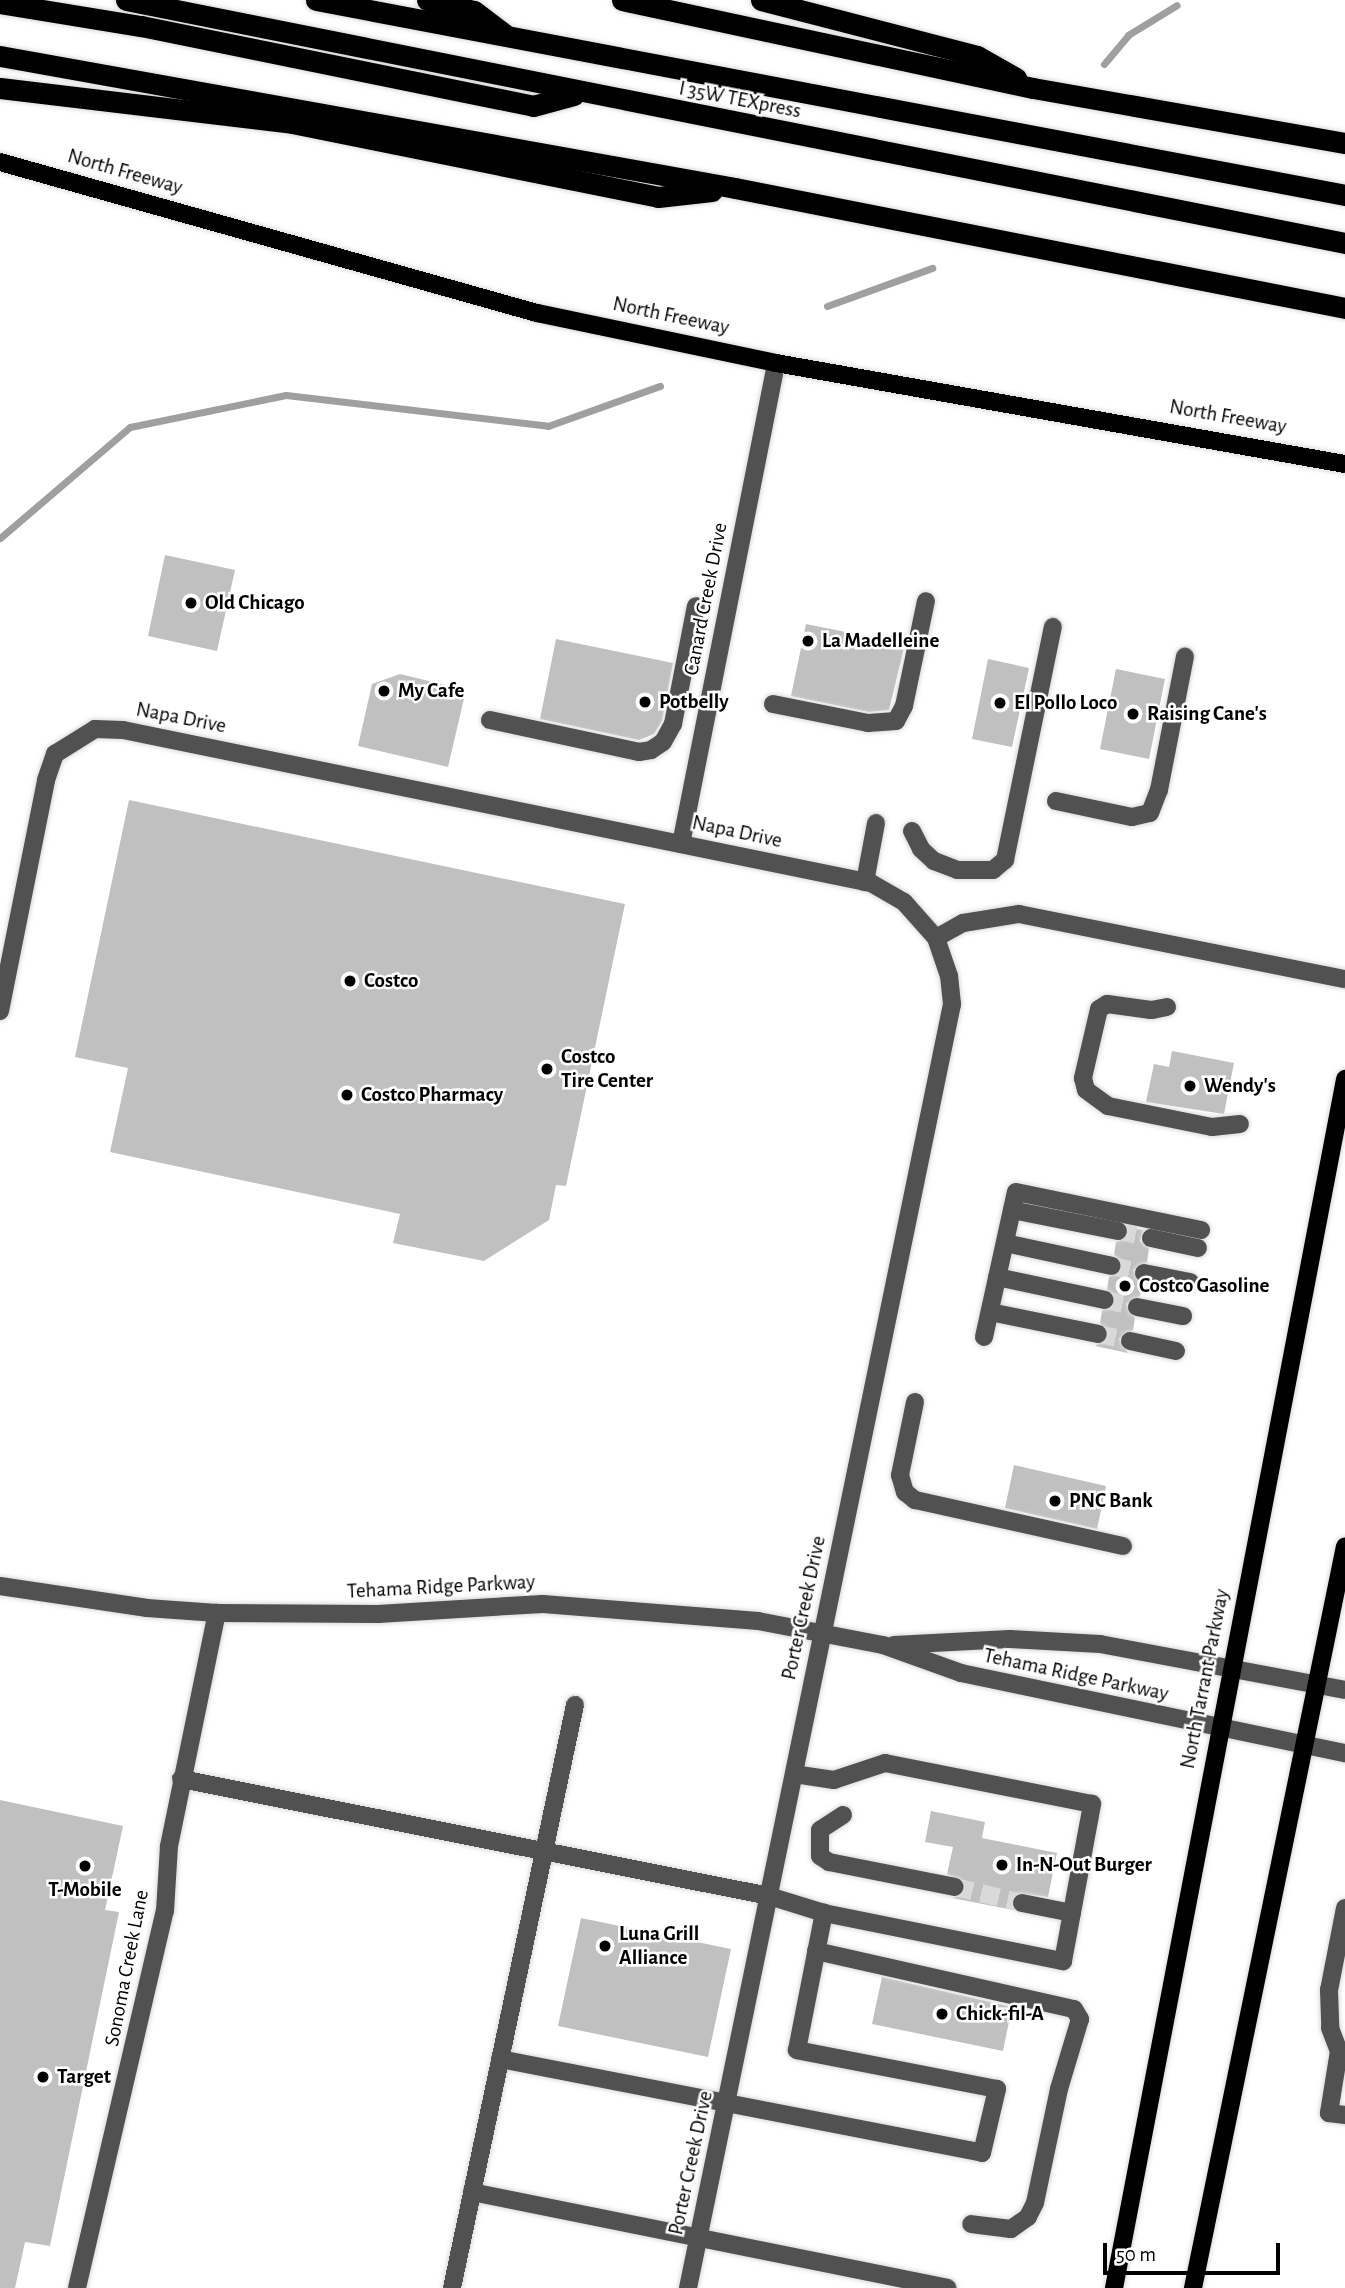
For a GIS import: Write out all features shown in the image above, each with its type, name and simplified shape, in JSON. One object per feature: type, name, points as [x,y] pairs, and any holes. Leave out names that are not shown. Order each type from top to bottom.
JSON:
[{"type":"highway","name":"I 35W TEXpress","points":[[126,0],[579,93],[1345,243]]},
{"type":"highway","name":"I 35W TEXpress","points":[[316,0],[1345,195]]},
{"type":"highway","points":[[427,0],[474,11],[510,38]]},
{"type":"highway","points":[[622,0],[1033,88],[1345,143]]},
{"type":"highway","points":[[761,0],[977,56],[1033,88]]},
{"type":"highway","points":[[0,3],[141,26],[533,106],[579,93]]},
{"type":"highway","points":[[0,56],[735,188],[1345,309]]},
{"type":"highway","points":[[0,88],[292,124],[657,197],[735,188]]},
{"type":"main road","name":"North Freeway","points":[[0,162],[524,310],[776,363],[1345,464]]},
{"type":"main road","name":"North Tarrant Parkway","points":[[1114,2288],[1230,1667],[1345,1079]]},
{"type":"main road","points":[[1193,2288],[1345,1546]]},
{"type":"street","name":"Canard Creek Drive","points":[[681,844],[776,363]]},
{"type":"street","points":[[773,704],[868,723],[896,721],[904,706],[926,601]]},
{"type":"street","points":[[490,720],[639,752],[651,750],[663,742],[673,724],[696,606]]},
{"type":"street","points":[[912,831],[921,849],[934,861],[957,870],[993,870],[1005,860],[1053,627]]},
{"type":"street","points":[[1056,802],[1132,817],[1150,813],[1159,790],[1185,656]]},
{"type":"street","name":"Napa Drive","points":[[8,933],[55,754],[95,729],[123,730],[865,882],[888,890],[904,902],[936,938]]},
{"type":"street","points":[[865,882],[876,823]]},
{"type":"street","points":[[936,938],[962,923],[1019,914],[1345,979]]},
{"type":"street","points":[[0,1011],[8,933]]},
{"type":"street","name":"Porter Creek Drive","points":[[688,2288],[952,1004],[949,976],[936,938]]},
{"type":"street","points":[[1167,1007],[1151,1010],[1107,1004],[1099,1009],[1083,1079],[1086,1090],[1108,1106],[1212,1127],[1240,1124]]},
{"type":"street","points":[[1014,1201],[1201,1230]]},
{"type":"street","points":[[1014,1201],[1118,1231]]},
{"type":"street","points":[[984,1337],[1014,1201]]},
{"type":"street","points":[[1152,1238],[1198,1248]]},
{"type":"street","points":[[1005,1243],[1112,1266]]},
{"type":"street","points":[[1144,1273],[1190,1282]]},
{"type":"street","points":[[997,1277],[1105,1300]]},
{"type":"street","points":[[1137,1307],[1183,1316]]},
{"type":"street","points":[[990,1312],[1098,1334]]},
{"type":"street","points":[[1130,1341],[1176,1351]]},
{"type":"street","points":[[915,1402],[900,1475],[905,1492],[915,1500],[1123,1546]]},
{"type":"street","name":"Tehama Ridge Parkway","points":[[0,1586],[146,1608],[217,1613],[378,1614],[544,1604],[745,1619],[883,1645],[961,1673],[1345,1754]]},
{"type":"street","name":"Sonoma Creek Lane","points":[[78,2288],[165,1912],[169,1846],[217,1613]]},
{"type":"street","name":"Tehama Ridge Parkway","points":[[883,1645],[1010,1639],[1100,1644],[1345,1690]]},
{"type":"street","points":[[452,2288],[575,1704]]},
{"type":"street","points":[[181,1779],[769,1896],[824,1913],[1063,1961],[1092,1804],[885,1763],[834,1780],[793,1774]]},
{"type":"street","points":[[843,1815],[820,1830],[820,1856],[829,1862],[955,1886]]},
{"type":"street","points":[[1022,1903],[1072,1913]]},
{"type":"street","points":[[1345,1908],[1329,1990],[1330,2028],[1342,2051],[1329,2112],[1345,2115]]},
{"type":"street","points":[[500,2059],[727,2101],[982,2153],[997,2089],[797,2050],[824,1913]]},
{"type":"street","points":[[816,1951],[1074,2008],[1080,2019],[1059,2089],[1035,2203],[1028,2217],[1011,2229],[971,2224]]},
{"type":"street","points":[[472,2192],[863,2280],[947,2288]]},
{"type":"building","name":"Old Chicago","points":[[165,555],[235,570],[217,651],[148,636]]},
{"type":"building","points":[[806,624],[905,644],[889,710],[869,712],[791,696]]},
{"type":"building","points":[[556,639],[673,663],[662,721],[654,734],[639,740],[540,719]]},
{"type":"building","name":"El Pollo Loco","points":[[988,659],[1029,668],[1012,747],[972,739]]},
{"type":"building","name":"Raising Cane's","points":[[1116,669],[1165,679],[1149,759],[1100,749]]},
{"type":"building","points":[[400,674],[466,690],[448,767],[358,746],[372,684]]},
{"type":"building","name":"Costco","points":[[129,800],[625,904],[566,1186],[556,1185],[549,1220],[484,1261],[393,1243],[400,1214],[110,1152],[128,1068],[75,1057]]},
{"type":"building","name":"Wendy's","points":[[1172,1051],[1234,1063],[1224,1114],[1146,1102],[1154,1064],[1169,1067]]},
{"type":"building","name":"Costco Gasoline","points":[[1128,1227],[1143,1230],[1140,1241],[1149,1249],[1147,1262],[1133,1270],[1142,1284],[1140,1296],[1126,1304],[1135,1318],[1133,1330],[1119,1339],[1128,1353],[1095,1346],[1109,1337],[1100,1323],[1102,1311],[1116,1303],[1107,1289],[1109,1277],[1123,1269],[1123,1262],[1114,1255],[1116,1242],[1127,1238]]},
{"type":"building","name":"PNC Bank","points":[[1014,1465],[1106,1486],[1097,1529],[1005,1508]]},
{"type":"building","name":"Target","points":[[0,1800],[123,1826],[105,1910],[119,1912],[50,2246],[25,2242],[15,2288],[0,2288]]},
{"type":"building","name":"In-N-Out Burger","points":[[931,1811],[985,1822],[982,1838],[1057,1853],[1048,1897],[1018,1893],[1011,1900],[1013,1910],[952,1898],[963,1895],[966,1884],[947,1874],[953,1847],[925,1842]]},
{"type":"building","points":[[581,1918],[731,1949],[708,2057],[558,2026]]},
{"type":"building","name":"Chick-fil-A","points":[[882,1977],[1012,2007],[1003,2051],[872,2024]]},
{"type":"waterway","points":[[1104,64],[1128,35],[1177,5]]},
{"type":"waterway","points":[[827,306],[932,268]]},
{"type":"waterway","points":[[0,538],[130,427],[286,395],[548,426],[660,386]]},
{"type":"tunnel","points":[[1118,1231],[1151,1238]]},
{"type":"tunnel","points":[[1112,1266],[1144,1273]]},
{"type":"tunnel","points":[[1105,1300],[1137,1307]]},
{"type":"tunnel","points":[[1098,1334],[1130,1341]]},
{"type":"tunnel","points":[[955,1887],[1022,1903]]},
{"type":"place","name":"Old Chicago","points":[[191,603]]},
{"type":"place","name":"La Madelleine","points":[[808,641]]},
{"type":"place","name":"My Cafe","points":[[384,691]]},
{"type":"place","name":"Potbelly","points":[[645,702]]},
{"type":"place","name":"El Pollo Loco","points":[[1000,703]]},
{"type":"place","name":"Raising Cane's","points":[[1133,714]]},
{"type":"place","name":"Costco","points":[[350,981]]},
{"type":"place","name":"Costco Tire Center","points":[[547,1069]]},
{"type":"place","name":"Wendy's","points":[[1190,1086]]},
{"type":"place","name":"Costco Pharmacy","points":[[347,1095]]},
{"type":"place","name":"Costco Gasoline","points":[[1125,1286]]},
{"type":"place","name":"PNC Bank","points":[[1055,1501]]},
{"type":"place","name":"In-N-Out Burger","points":[[1002,1865]]},
{"type":"place","name":"T-Mobile","points":[[85,1866]]},
{"type":"place","name":"Luna Grill Alliance","points":[[605,1946]]},
{"type":"place","name":"Chick-fil-A","points":[[942,2014]]},
{"type":"place","name":"Target","points":[[43,2077]]}]
